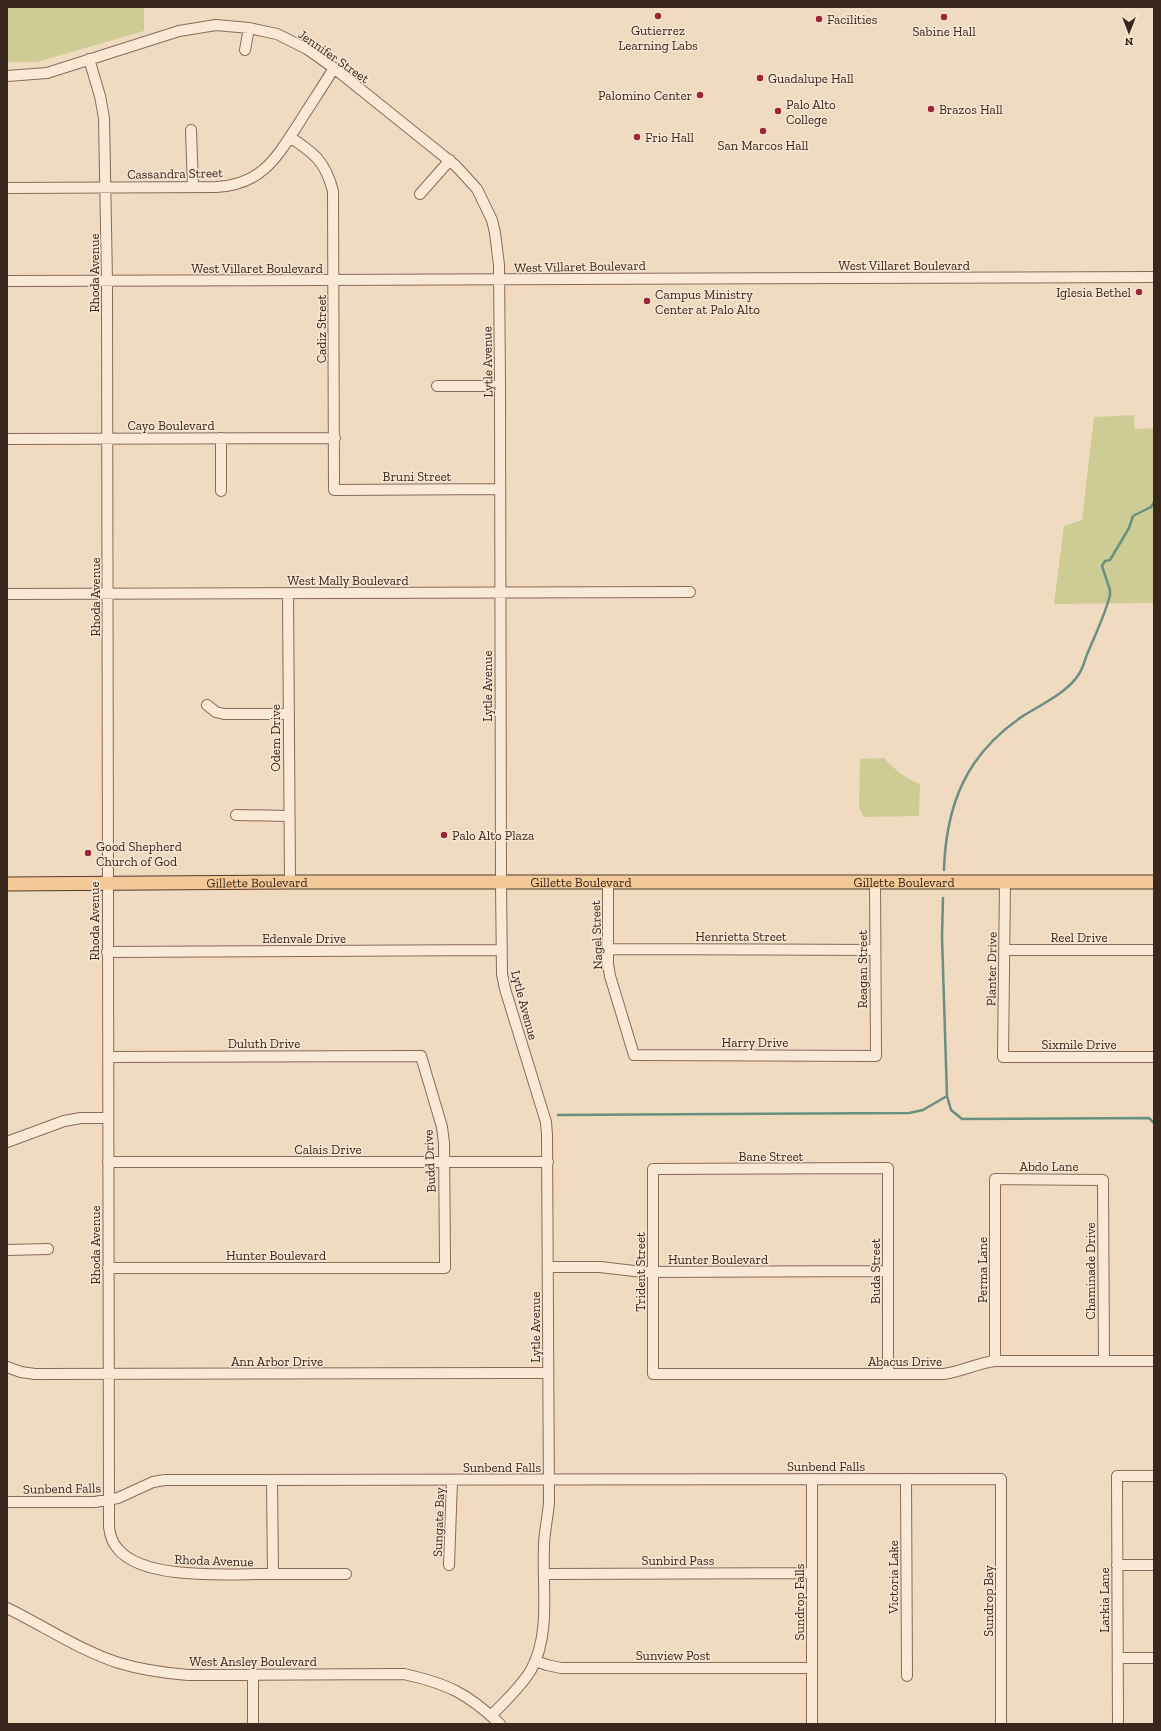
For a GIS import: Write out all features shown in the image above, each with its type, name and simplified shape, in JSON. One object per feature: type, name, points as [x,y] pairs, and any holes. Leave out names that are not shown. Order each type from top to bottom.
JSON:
[{"type":"main road","name":"Gillette Boulevard","points":[[7,884],[290,882],[1154,882]]},
{"type":"street","name":"Jennifer Street","points":[[7,76],[28,76],[47,72],[179,31],[216,25],[261,29],[292,41],[334,68],[450,160],[477,189],[488,211],[495,233],[498,280]]},
{"type":"street","points":[[245,50],[249,28]]},
{"type":"street","name":"Rhoda Avenue","points":[[90,59],[104,118],[106,187],[109,1527],[112,1539],[118,1549],[135,1561],[158,1569],[184,1573],[346,1574]]},
{"type":"street","name":"Cassandra Street","points":[[7,188],[224,187],[247,181],[260,173],[272,162],[290,137],[334,68]]},
{"type":"street","points":[[191,130],[192,187]]},
{"type":"street","name":"Cadiz Street","points":[[290,137],[315,155],[328,175],[333,191],[334,490]]},
{"type":"street","points":[[420,194],[450,160]]},
{"type":"street","name":"West Villaret Boulevard","points":[[7,281],[567,280],[612,278],[1154,276]]},
{"type":"street","name":"Lytle Avenue","points":[[491,1716],[526,1678],[535,1661],[540,1642],[543,1620],[544,1534],[549,1508],[548,1162],[546,1122],[505,989],[502,974],[500,883],[500,386],[498,280]]},
{"type":"street","points":[[437,386],[500,386]]},
{"type":"street","name":"Cayo Boulevard","points":[[7,438],[335,438]]},
{"type":"street","points":[[221,438],[221,491]]},
{"type":"street","name":"Bruni Street","points":[[334,490],[500,489]]},
{"type":"street","name":"West Mally Boulevard","points":[[7,594],[690,592]]},
{"type":"street","name":"Odem Drive","points":[[288,593],[288,816],[290,882]]},
{"type":"street","points":[[207,705],[216,712],[224,714],[289,714]]},
{"type":"street","points":[[236,815],[288,816]]},
{"type":"street","name":"Reagan Street","points":[[875,881],[876,1056]]},
{"type":"street","name":"Nagel Street","points":[[608,882],[607,949],[610,976],[634,1055]]},
{"type":"street","name":"Planter Drive","points":[[1003,1057],[1005,882]]},
{"type":"street","name":"Henrietta Street","points":[[607,949],[875,950]]},
{"type":"street","name":"Edenvale Drive","points":[[107,952],[502,950]]},
{"type":"street","name":"Reel Drive","points":[[1005,950],[1154,950]]},
{"type":"street","name":"Harry Drive","points":[[634,1055],[876,1056]]},
{"type":"street","name":"Duluth Drive","points":[[108,1057],[421,1056]]},
{"type":"street","name":"Budd Drive","points":[[421,1056],[442,1127],[444,1142],[444,1268]]},
{"type":"street","name":"Sixmile Drive","points":[[1003,1057],[1154,1057]]},
{"type":"street","points":[[7,1142],[64,1121],[81,1118],[107,1118]]},
{"type":"street","name":"Calais Drive","points":[[108,1162],[548,1162]]},
{"type":"street","name":"Bane Street","points":[[653,1169],[888,1168]]},
{"type":"street","name":"Buda Street","points":[[888,1168],[888,1374]]},
{"type":"street","name":"Trident Street","points":[[653,1169],[654,1374]]},
{"type":"street","name":"Abdo Lane","points":[[996,1179],[1103,1180]]},
{"type":"street","name":"Perma Lane","points":[[995,1361],[996,1179]]},
{"type":"street","name":"Chaminade Drive","points":[[1103,1180],[1104,1361]]},
{"type":"street","points":[[7,1250],[48,1249]]},
{"type":"street","name":"Hunter Boulevard","points":[[548,1267],[600,1267],[653,1272],[888,1271]]},
{"type":"street","name":"Hunter Boulevard","points":[[108,1268],[444,1268]]},
{"type":"street","name":"Abacus Drive","points":[[654,1374],[955,1373],[984,1362],[995,1361],[1154,1361]]},
{"type":"street","name":"Ann Arbor Drive","points":[[7,1367],[28,1373],[108,1374],[548,1373]]},
{"type":"street","name":"Larkia Lane","points":[[1118,1724],[1117,1476],[1154,1476]]},
{"type":"street","name":"Sundrop Falls","points":[[812,1479],[812,1724]]},
{"type":"street","name":"Victoria Lake","points":[[906,1479],[907,1676]]},
{"type":"street","name":"Sunbend Falls","points":[[7,1502],[95,1502],[118,1498],[153,1482],[165,1480],[1001,1479]]},
{"type":"street","name":"Sundrop Bay","points":[[1001,1479],[1001,1724]]},
{"type":"street","points":[[272,1480],[273,1574]]},
{"type":"street","name":"Sungate Bay","points":[[449,1565],[452,1480]]},
{"type":"street","points":[[1117,1565],[1154,1565]]},
{"type":"street","name":"Sunbird Pass","points":[[544,1574],[812,1573]]},
{"type":"street","name":"West Ansley Boulevard","points":[[7,1608],[84,1648],[133,1667],[169,1674],[404,1674],[425,1679],[451,1688],[470,1699],[500,1724]]},
{"type":"street","points":[[1118,1658],[1154,1658]]},
{"type":"street","name":"Sunview Post","points":[[535,1661],[561,1668],[812,1668]]},
{"type":"street","points":[[253,1674],[253,1724]]},
{"type":"shaded area","points":[[7,7],[144,7],[144,31],[37,62],[7,62]]},
{"type":"shaded area","points":[[1134,415],[1135,429],[1154,428],[1154,603],[1054,604],[1064,526],[1082,520],[1094,417]]},
{"type":"shaded area","points":[[884,758],[900,773],[920,784],[919,816],[864,817],[859,808],[860,759]]},
{"type":"waterway","points":[[944,870],[949,823],[963,782],[987,746],[1023,716],[1068,687],[1079,674],[1103,617],[1110,595],[1110,590],[1102,566],[1105,561],[1110,560],[1129,528],[1133,516],[1151,507],[1154,502]]},
{"type":"waterway","points":[[943,898],[942,937],[947,1096],[951,1110],[962,1119],[1149,1118],[1154,1123]]},
{"type":"waterway","points":[[558,1115],[909,1113],[923,1110],[947,1096]]},
{"type":"place","name":"Gutierrez Learning Labs","points":[[658,16]]},
{"type":"place","name":"Sabine Hall","points":[[944,17]]},
{"type":"place","name":"Facilities","points":[[819,19]]},
{"type":"place","name":"Guadalupe Hall","points":[[760,78]]},
{"type":"place","name":"Palomino Center","points":[[700,95]]},
{"type":"place","name":"Brazos Hall","points":[[931,109]]},
{"type":"place","name":"Palo Alto College","points":[[778,111]]},
{"type":"place","name":"San Marcos Hall","points":[[763,131]]},
{"type":"place","name":"Frio Hall","points":[[637,137]]},
{"type":"place","name":"Iglesia Bethel","points":[[1139,292]]},
{"type":"place","name":"Campus Ministry Center at Palo Alto","points":[[647,301]]},
{"type":"place","name":"Palo Alto Plaza","points":[[444,835]]},
{"type":"place","name":"Good Shepherd Church of God","points":[[88,853]]}]
